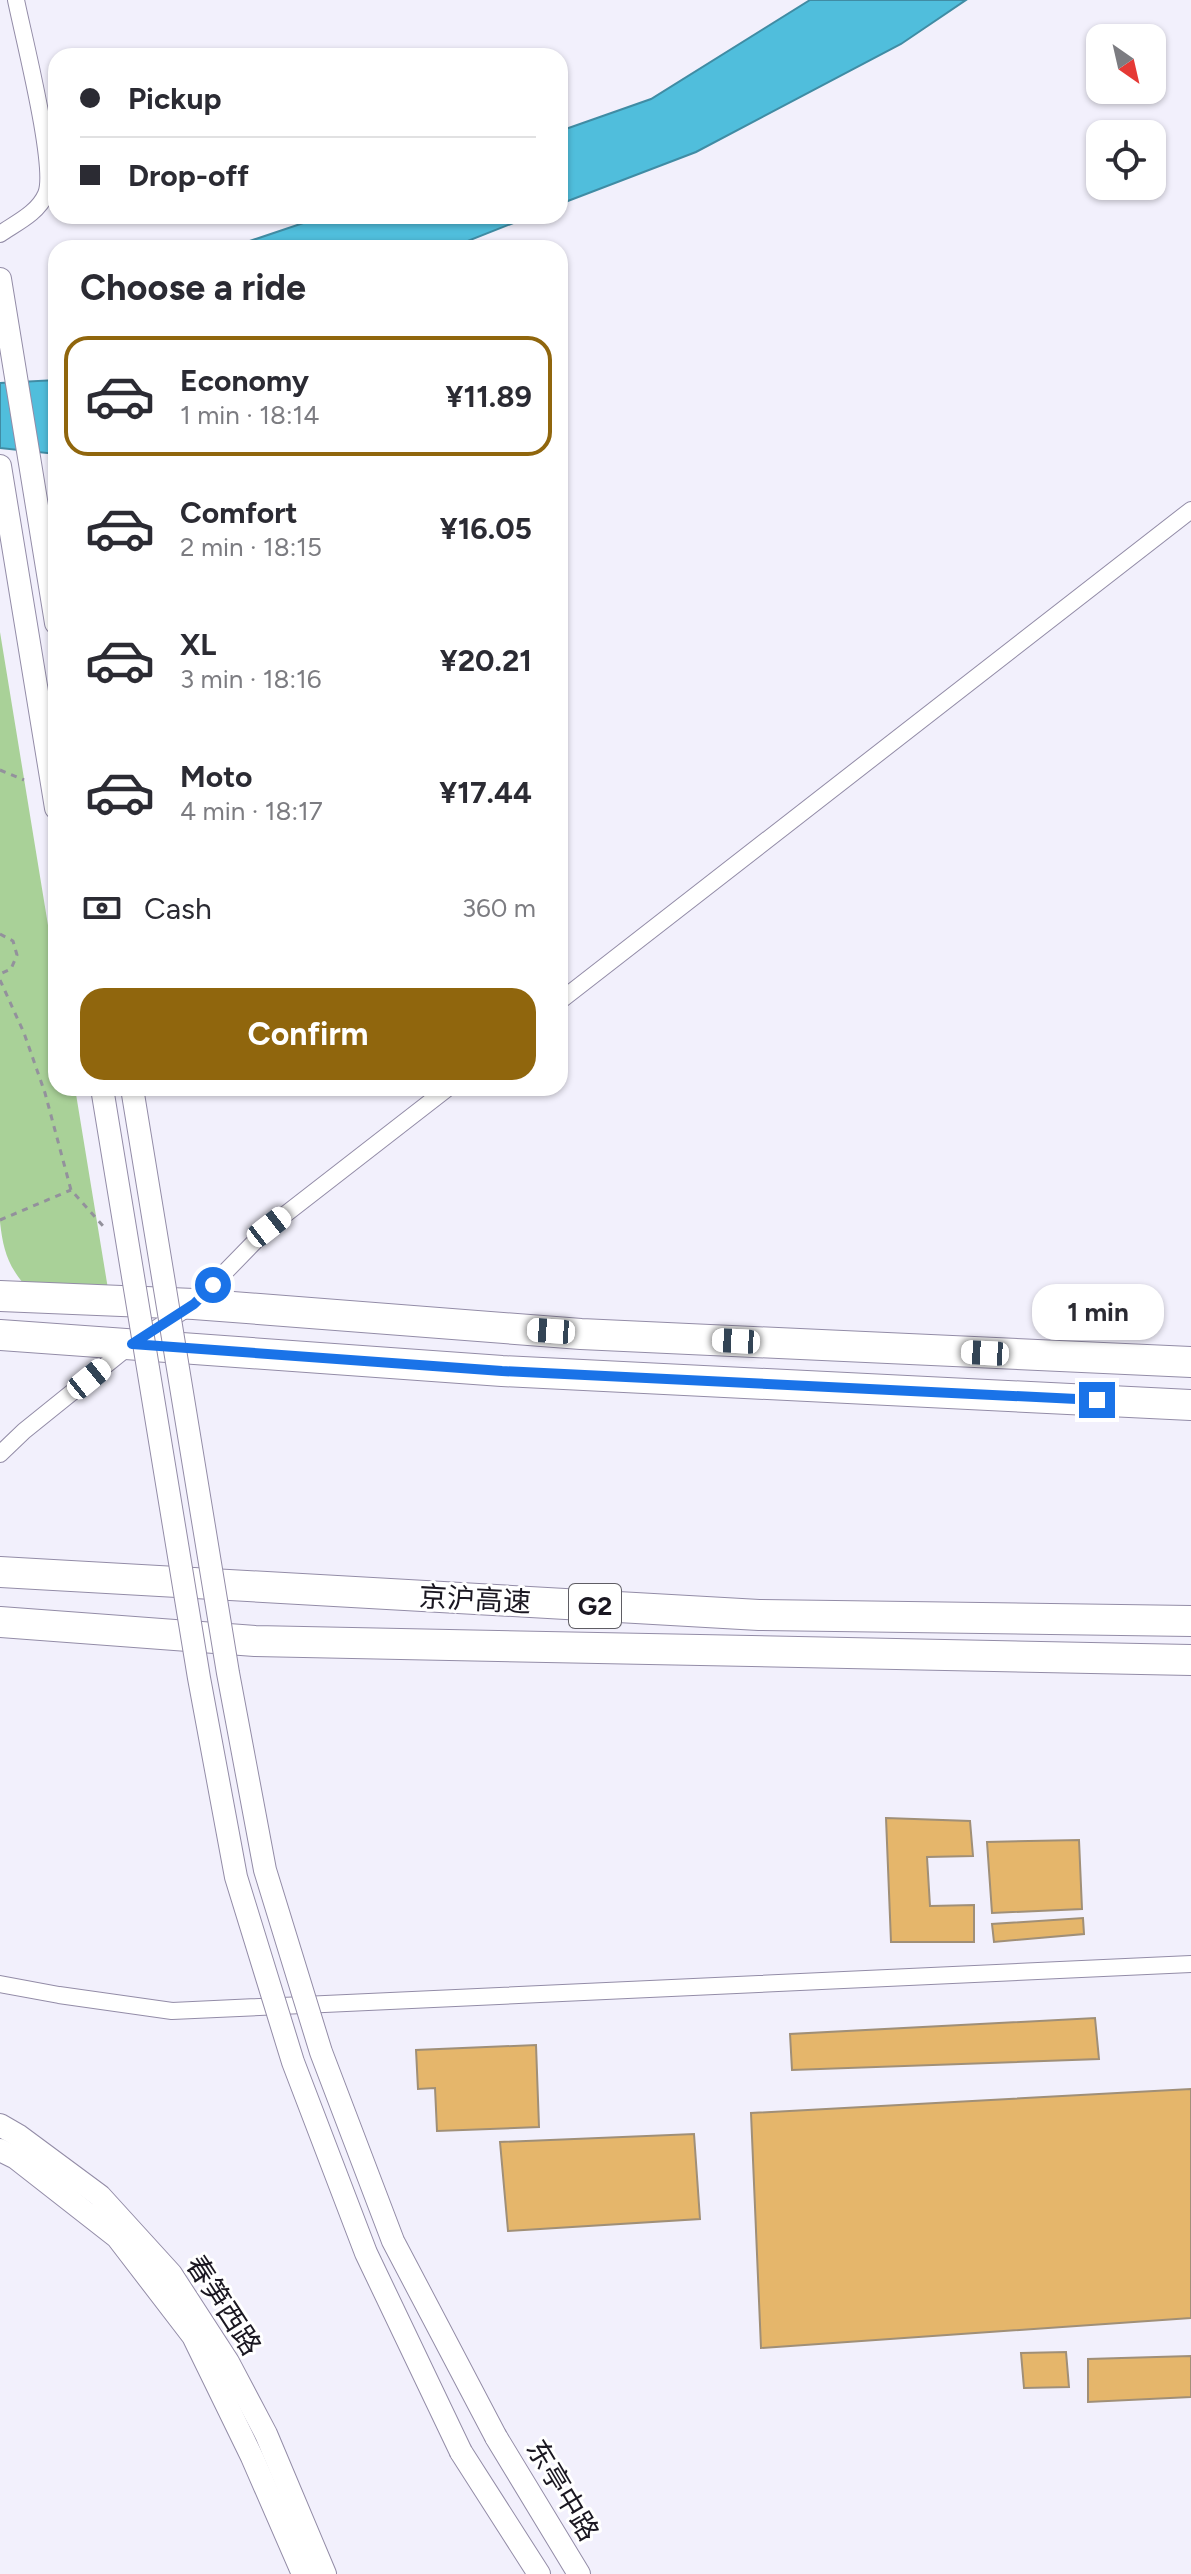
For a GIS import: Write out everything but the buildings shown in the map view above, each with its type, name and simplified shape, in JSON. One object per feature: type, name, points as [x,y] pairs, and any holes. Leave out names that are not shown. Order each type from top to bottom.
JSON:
[{"type":"highway","points":[[0,1296],[194,1304],[581,1334],[1184,1361]]},
{"type":"highway","points":[[0,1335],[502,1371],[1191,1405]]},
{"type":"highway","name":"京沪高速","points":[[0,1572],[759,1615],[1191,1621]]},
{"type":"highway","name":"京沪高速","points":[[0,1622],[255,1641],[1191,1660]]},
{"type":"main road","points":[[0,279],[48,574]]},
{"type":"main road","points":[[0,466],[48,759]]},
{"type":"main road","points":[[103,1096],[199,1678],[236,1877],[293,2062],[366,2253],[461,2452],[539,2574]]},
{"type":"main road","name":"东亭中路","points":[[133,1096],[228,1673],[265,1870],[321,2052],[393,2241],[496,2437],[579,2574]]},
{"type":"main road","name":"春笋西路","points":[[0,2125],[100,2196],[171,2274],[228,2362],[266,2434],[325,2574]]},
{"type":"main road","name":"春笋西路","points":[[0,2150],[16,2158],[117,2237],[193,2336],[252,2457],[303,2574]]},
{"type":"street","points":[[0,234],[32,213],[46,193],[48,157],[16,0]]},
{"type":"street","points":[[568,995],[1191,510]]},
{"type":"street","points":[[0,1454],[132,1344],[194,1304],[269,1227],[438,1096]]},
{"type":"street","points":[[0,1984],[172,2011],[1191,1964]]},
{"type":"path","points":[[0,770],[24,780]]},
{"type":"path","points":[[0,934],[13,941],[17,955],[11,969],[0,977],[45,1093],[71,1190],[107,1231]]},
{"type":"path","points":[[0,1220],[71,1190]]},
{"type":"green space","points":[[0,632],[48,925],[48,1096],[76,1096],[108,1289],[24,1284],[4,1248],[0,1222]]},
{"type":"water","points":[[810,0],[966,0],[901,44],[696,152],[568,201],[568,128],[651,99]]},
{"type":"water","points":[[300,224],[511,224],[470,240],[253,240]]},
{"type":"water","points":[[48,380],[48,453],[0,448],[0,383]]},
{"type":"route","points":[[213,1285],[194,1304],[132,1344],[502,1371],[1097,1400]]}]
